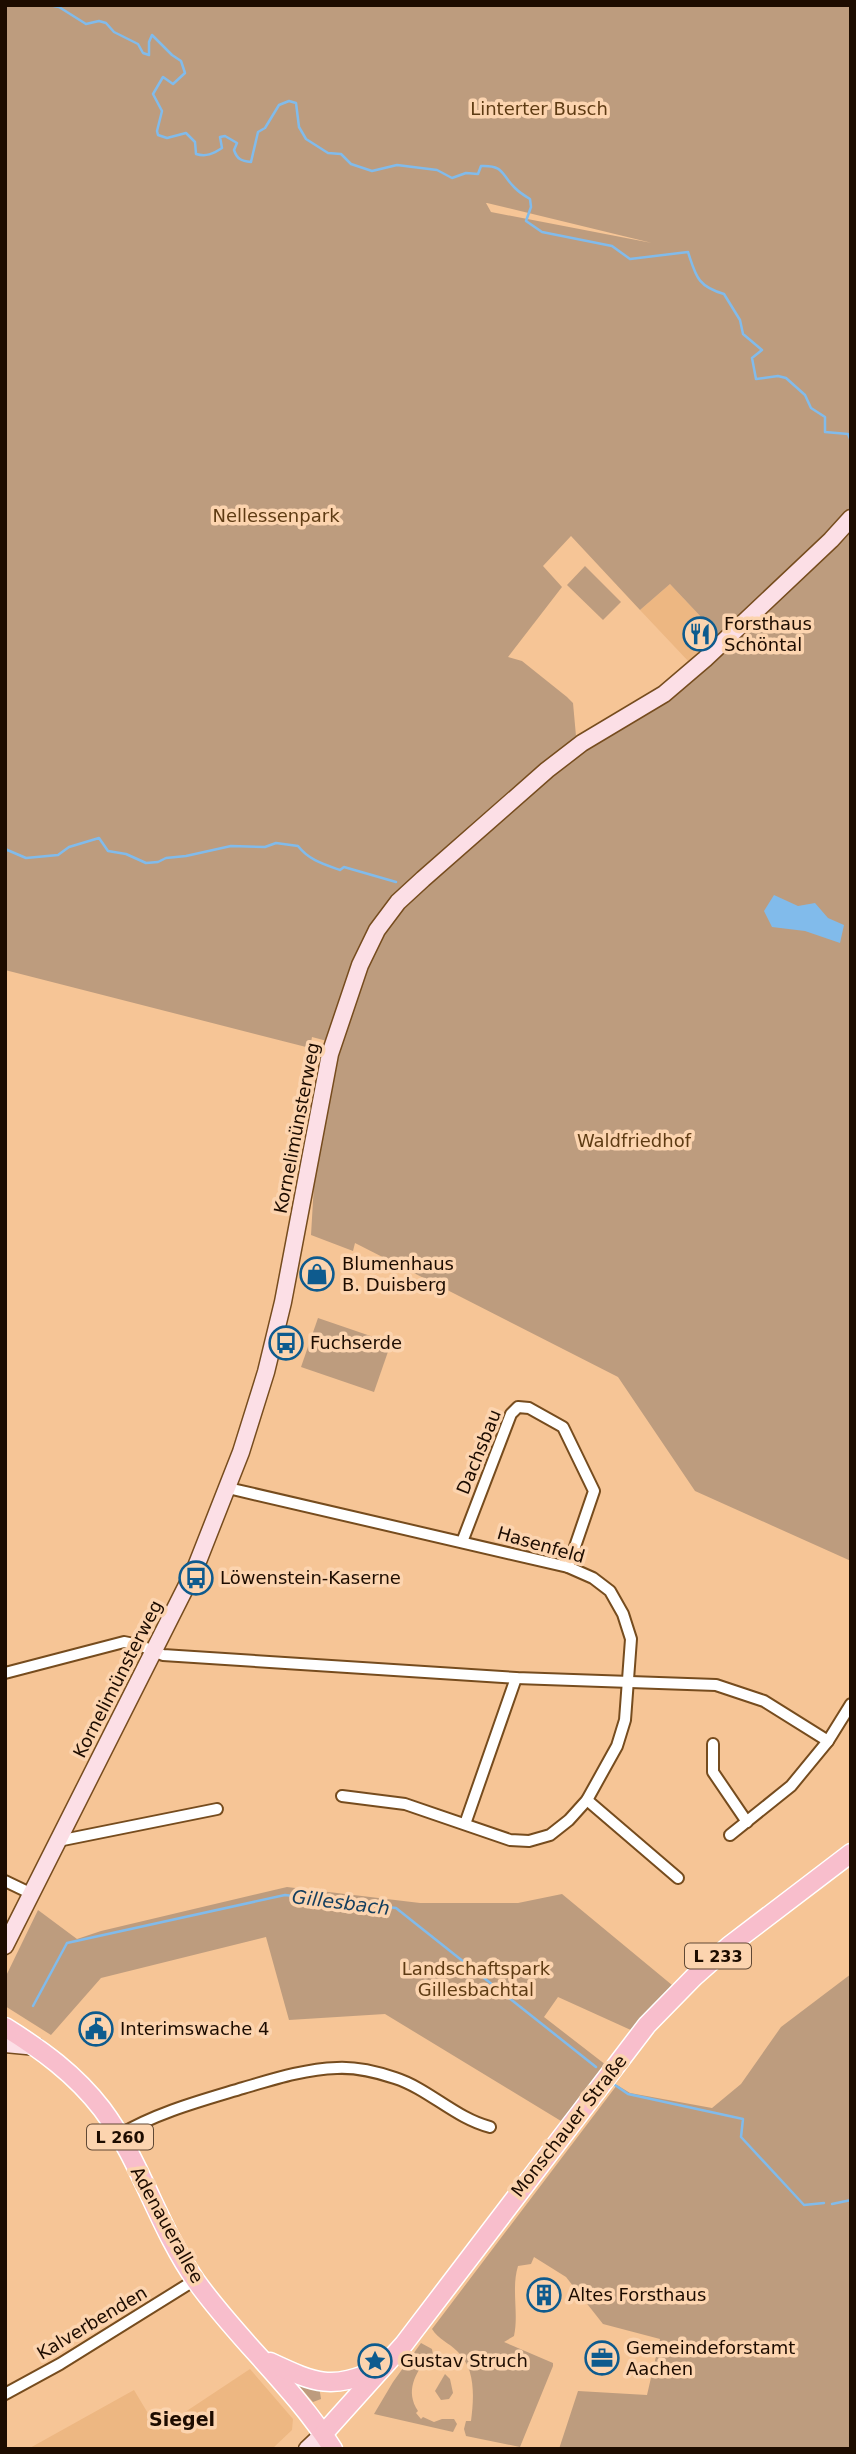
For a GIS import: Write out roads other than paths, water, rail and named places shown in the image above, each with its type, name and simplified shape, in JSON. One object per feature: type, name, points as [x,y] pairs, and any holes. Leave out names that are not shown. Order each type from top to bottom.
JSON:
[{"type":"main road","name":"Monschauer Straße","points":[[324,2433],[384,2366],[647,2025],[729,1946],[851,1853]]},
{"type":"main road","name":"Adenauerallee","points":[[5,2027],[37,2047],[83,2086],[119,2136],[195,2280],[306,2408],[324,2433]]},
{"type":"main road","points":[[261,2358],[321,2383],[347,2381],[384,2366]]},
{"type":"main road","name":"L 260","points":[[324,2433],[333,2449]]},
{"type":"street","name":"Kornelimünsterweg","points":[[5,1946],[195,1569],[228,1488],[258,1401],[277,1330],[330,1054],[360,965],[377,930],[398,902],[422,879],[547,770],[582,743],[647,706],[679,682],[831,540],[851,518]]},
{"type":"street","name":"Dachsbau","points":[[462,1542],[511,1414],[518,1407],[529,1408],[563,1427],[594,1490],[568,1566]]},
{"type":"street","name":"Hasenfeld","points":[[228,1488],[568,1566],[593,1578],[610,1591],[623,1614],[631,1639],[625,1720],[617,1746],[587,1800],[569,1820],[550,1835],[529,1841],[510,1840],[405,1804],[342,1796]]},
{"type":"street","points":[[5,1673],[124,1642],[163,1655],[516,1678],[716,1685],[764,1701],[828,1741]]},
{"type":"street","points":[[465,1824],[516,1678]]},
{"type":"street","points":[[730,1835],[791,1786],[828,1741],[851,1704]]},
{"type":"street","points":[[713,1744],[713,1772],[747,1822]]},
{"type":"street","points":[[587,1800],[678,1878]]},
{"type":"street","points":[[58,1841],[217,1808]]},
{"type":"street","points":[[5,1881],[30,1893]]},
{"type":"street","points":[[5,2044],[37,2047]]},
{"type":"street","points":[[119,2136],[139,2123],[173,2109],[286,2075],[338,2068],[362,2070],[396,2078],[427,2092],[475,2123],[490,2127]]},
{"type":"street","name":"Kalverbenden","points":[[5,2394],[60,2364],[195,2280]]},
{"type":"street","name":"L 233","points":[[307,2449],[324,2433]]},
{"type":"water","points":[[774,895],[798,906],[815,903],[828,918],[844,925],[840,943],[805,931],[772,927],[764,911]]},
{"type":"waterway","points":[[49,5],[59,7],[86,24],[99,21],[106,23],[114,32],[138,44],[143,53],[149,55],[152,35],[181,61],[185,73],[173,84],[163,77],[153,94],[162,111],[157,131],[158,135],[167,138],[186,133],[195,142],[196,154],[206,155],[219,150],[222,148],[220,137],[225,136],[237,143],[234,150],[238,157],[251,162],[258,132],[265,128],[279,105],[289,101],[296,103],[299,127],[306,139],[328,153],[341,154],[351,164],[372,171],[397,165],[437,170],[452,178],[466,173],[478,174],[481,166],[494,167],[530,199],[531,207],[526,221],[542,232],[612,246],[630,259],[688,252],[699,279],[703,284],[724,294],[740,320],[743,334],[762,350],[752,358],[756,379],[778,376],[786,378],[805,395],[811,408],[825,417],[825,432],[848,434],[851,441]]},
{"type":"waterway","points":[[5,849],[26,858],[58,855],[69,847],[99,838],[108,851],[126,854],[146,863],[231,846],[265,847],[276,843],[298,846],[312,858],[340,870],[344,867],[396,882]]},
{"type":"waterway","name":"Gillesbach","points":[[33,2006],[67,1943],[285,1895],[396,1908],[596,2067]]},
{"type":"waterway","name":"Gillesbach","points":[[615,2085],[628,2094],[743,2119],[741,2137],[804,2205],[824,2203]]},
{"type":"waterway","name":"Gillesbach","points":[[832,2204],[851,2200]]},
{"type":"place","name":"Forsthaus Schöntal","points":[[700,634]]},
{"type":"place","name":"Blumenhaus B. Duisberg","points":[[317,1274]]},
{"type":"place","name":"Fuchserde","points":[[286,1343]]},
{"type":"place","name":"Löwenstein-Kaserne","points":[[196,1578]]},
{"type":"place","name":"Interimswache 4","points":[[96,2029]]},
{"type":"place","name":"Altes Forsthaus","points":[[544,2295]]},
{"type":"place","name":"Gemeindeforstamt Aachen","points":[[602,2358]]},
{"type":"place","name":"Gustav Struch","points":[[375,2361]]},
{"type":"district","name":"Siegel","points":[[182,2419]]},
{"type":"park label","name":"Linterter Busch","points":[[539,109]]},
{"type":"park label","name":"Nellessenpark","points":[[276,516]]},
{"type":"park label","name":"Waldfriedhof","points":[[634,1141]]},
{"type":"park label","name":"Landschaftspark Gillesbachtal","points":[[476,1979]]}]
